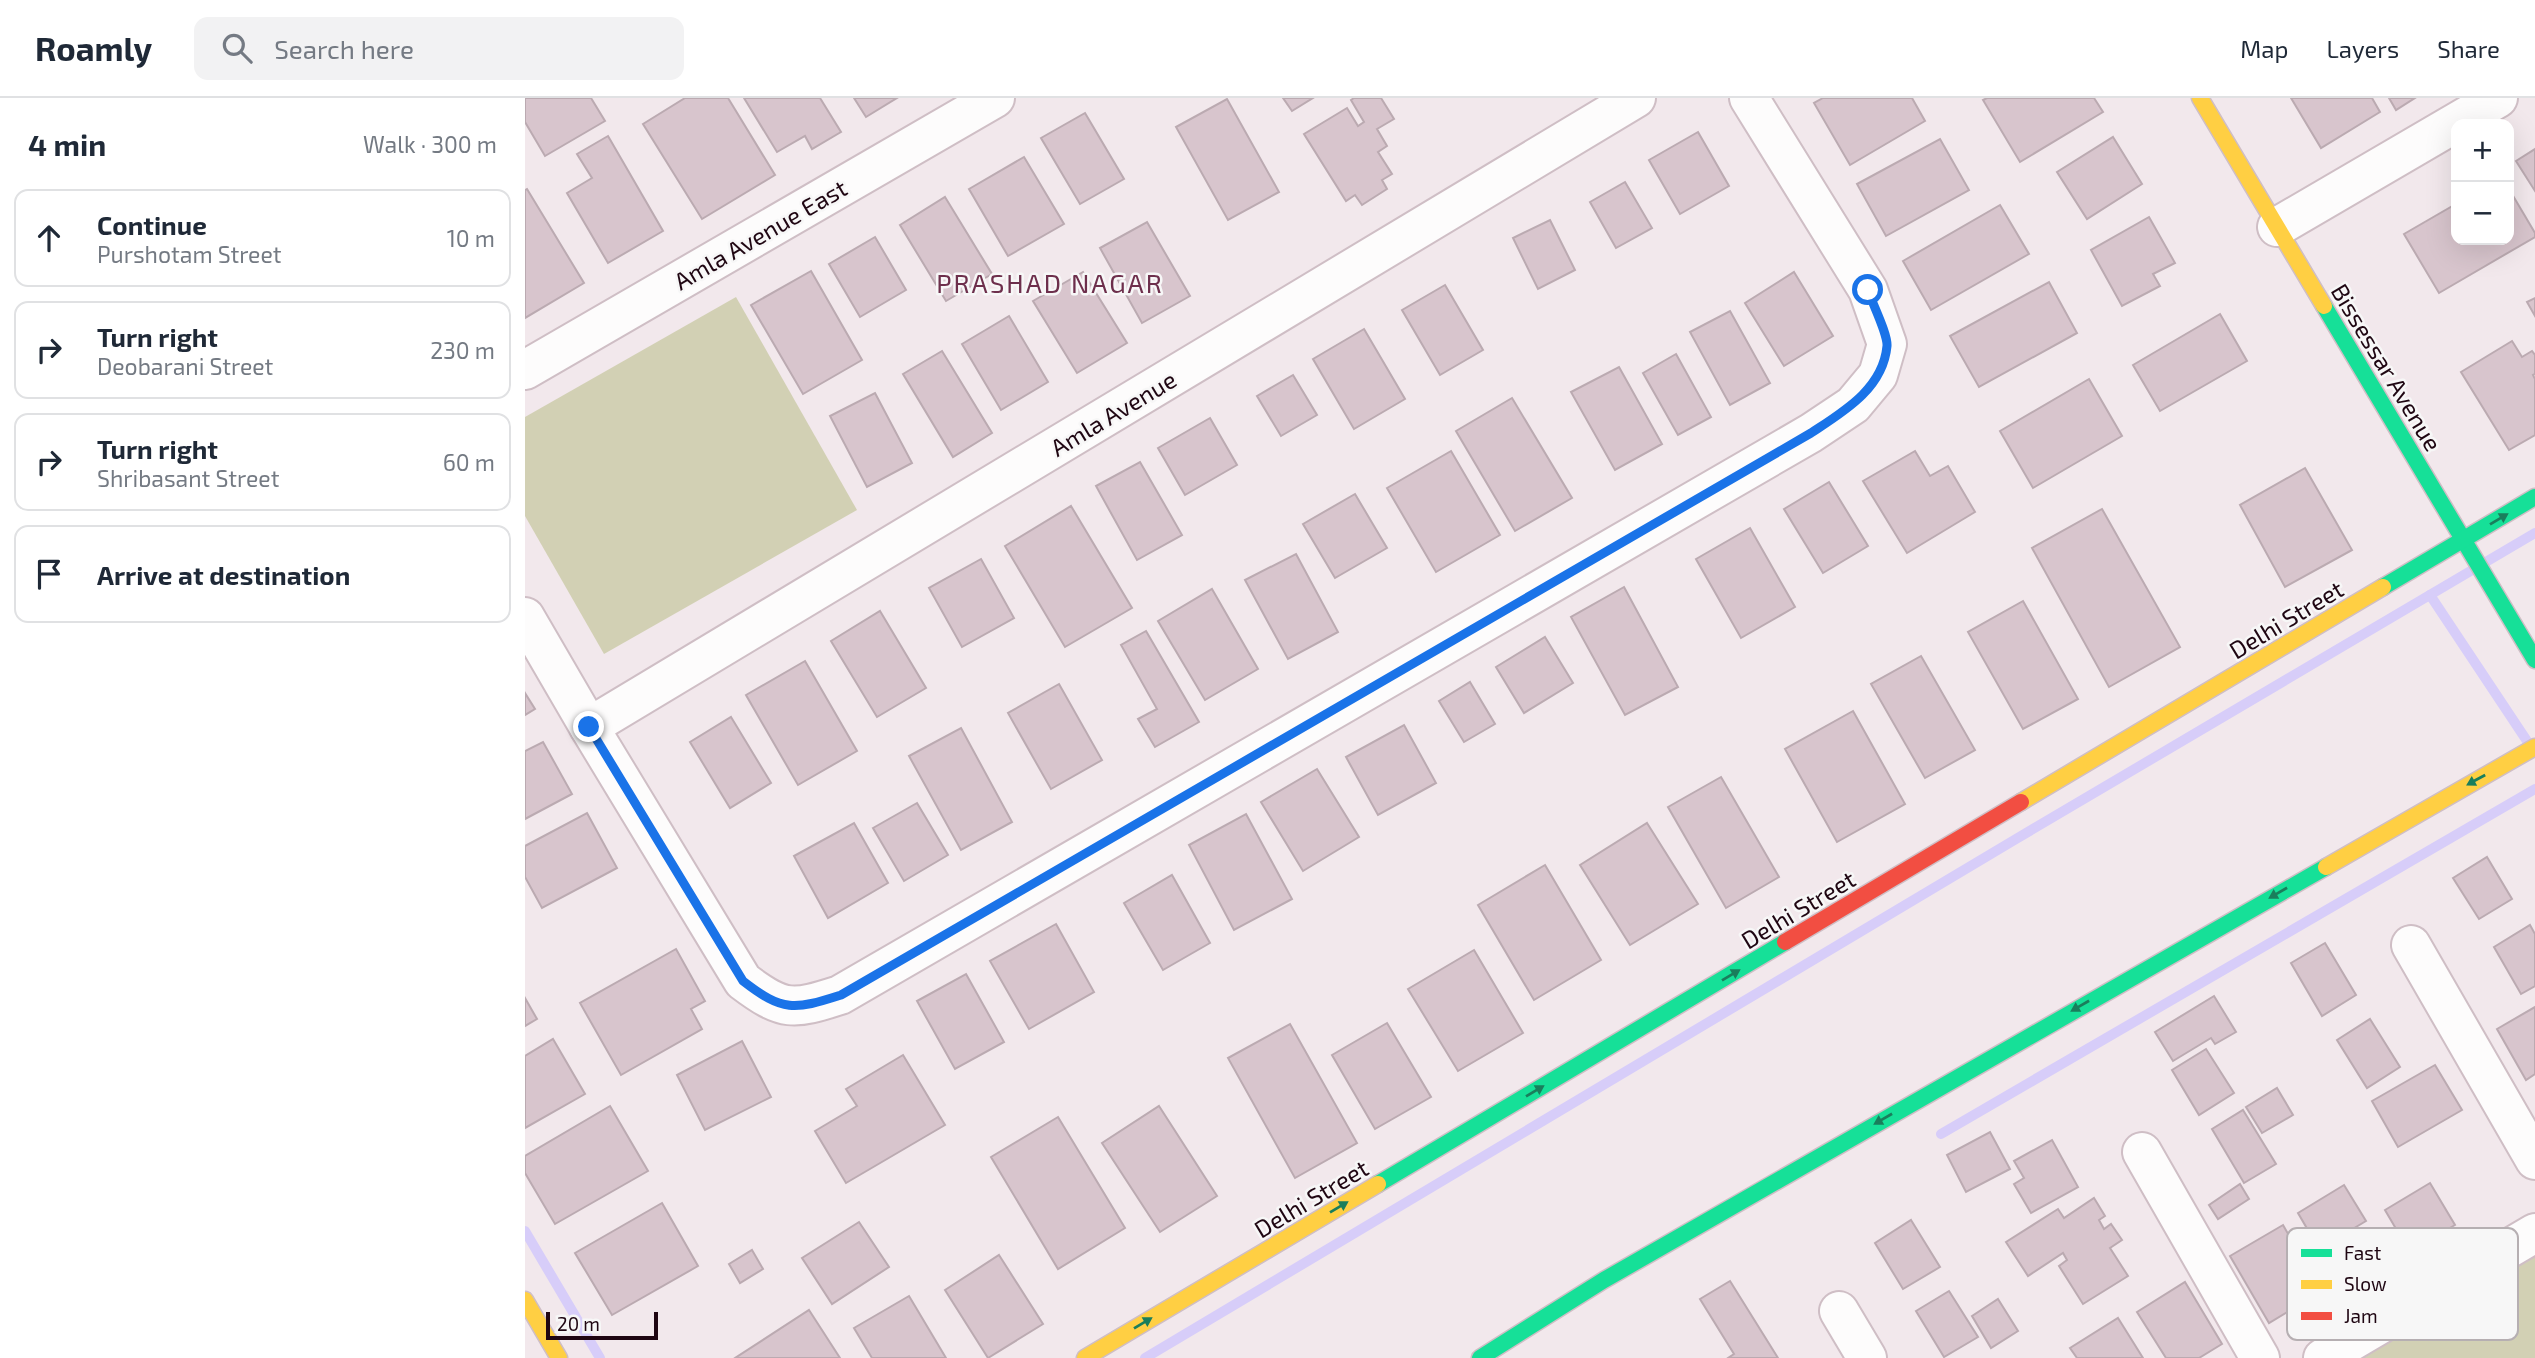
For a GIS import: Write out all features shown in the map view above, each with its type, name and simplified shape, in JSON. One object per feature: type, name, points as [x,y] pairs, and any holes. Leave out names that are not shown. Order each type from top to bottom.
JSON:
[{"type":"street","name":"Amla Avenue East","points":[[525,370],[995,98]]},
{"type":"street","name":"Amla Avenue","points":[[589,727],[1636,98]]},
{"type":"street","points":[[525,617],[743,981],[765,998],[787,1006],[807,1006],[841,995],[1811,433],[1853,405],[1878,375],[1887,344],[1868,290],[1749,98]]},
{"type":"street","name":"Bissessar Avenue","points":[[2200,98],[2535,660]]},
{"type":"street","points":[[2277,227],[2498,98]]},
{"type":"street","name":"Delhi Street","points":[[1085,1358],[2466,545],[2535,497]]},
{"type":"street","points":[[1480,1358],[1640,1259],[2535,747]]},
{"type":"street","points":[[2410,946],[2535,1160]]},
{"type":"street","points":[[2142,1152],[2260,1358]]},
{"type":"street","points":[[2518,1243],[2535,1233]]},
{"type":"street","points":[[525,1300],[559,1358]]},
{"type":"street","points":[[1839,1311],[1867,1358]]},
{"type":"street","points":[[2323,1358],[2354,1340]]},
{"type":"shaded area","points":[[736,297],[857,510],[604,654],[525,516],[525,417]]},
{"type":"shaded area","points":[[2535,1250],[2535,1358],[2351,1358],[2382,1340],[2518,1340],[2518,1260]]},
{"type":"building","points":[[525,98],[591,98],[605,121],[545,156],[525,122]]},
{"type":"building","points":[[685,98],[728,98],[775,175],[702,219],[643,124]]},
{"type":"building","points":[[744,98],[820,98],[841,132],[812,149],[805,136],[777,152]]},
{"type":"building","points":[[854,98],[897,98],[866,117]]},
{"type":"building","points":[[1283,98],[1313,98],[1292,111]]},
{"type":"building","points":[[1381,98],[1394,119],[1377,129],[1387,146],[1378,152],[1392,174],[1382,180],[1387,189],[1362,205],[1355,195],[1346,201],[1304,134],[1347,108],[1358,126],[1364,122],[1351,100]]},
{"type":"building","points":[[1823,98],[1912,98],[1925,121],[1850,165],[1814,103]]},
{"type":"building","points":[[2094,98],[2103,112],[2020,162],[1983,100]]},
{"type":"building","points":[[2291,98],[2372,98],[2380,112],[2321,148]]},
{"type":"building","points":[[2389,98],[2415,98],[2396,110]]},
{"type":"building","points":[[1227,99],[1279,192],[1228,220],[1176,127]]},
{"type":"building","points":[[1085,113],[1124,179],[1080,204],[1041,138]]},
{"type":"building","points":[[1698,132],[1729,186],[1680,214],[1649,160]]},
{"type":"building","points":[[608,136],[663,231],[608,263],[567,193],[592,178],[577,154]]},
{"type":"building","points":[[2113,137],[2142,184],[2087,219],[2057,172]]},
{"type":"building","points":[[1940,139],[1969,190],[1886,236],[1857,184]]},
{"type":"building","points":[[2535,149],[2535,191],[2516,161]]},
{"type":"building","points":[[1024,157],[1064,224],[1008,256],[969,189]]},
{"type":"building","points":[[1625,182],[1652,228],[1616,248],[1590,202]]},
{"type":"building","points":[[527,189],[584,283],[525,318],[525,190]]},
{"type":"building","points":[[945,197],[992,274],[946,301],[900,225]]},
{"type":"building","points":[[2514,197],[2535,237],[2439,293],[2404,234],[2451,207],[2451,245],[2514,245]]},
{"type":"building","points":[[2000,205],[2029,254],[1931,310],[1903,261]]},
{"type":"building","points":[[2149,217],[2175,263],[2153,274],[2160,286],[2122,306],[2091,250]]},
{"type":"building","points":[[1550,220],[1575,270],[1538,289],[1513,238]]},
{"type":"building","points":[[1147,222],[1190,296],[1142,323],[1100,248]]},
{"type":"building","points":[[875,237],[906,290],[860,317],[829,264]]},
{"type":"building","points":[[811,271],[862,360],[803,394],[751,305]]},
{"type":"building","points":[[1083,272],[1127,343],[1077,373],[1033,301]]},
{"type":"building","points":[[1794,272],[1833,336],[1784,366],[1745,303]]},
{"type":"building","points":[[2049,282],[2077,333],[1979,387],[1950,336]]},
{"type":"building","points":[[1445,285],[1483,350],[1440,375],[1402,310]]},
{"type":"building","points":[[2535,298],[2535,316],[2527,302]]},
{"type":"building","points":[[1730,311],[1770,383],[1730,405],[1690,332]]},
{"type":"building","points":[[2220,314],[2247,361],[2160,411],[2133,365]]},
{"type":"building","points":[[1009,316],[1048,382],[1001,410],[962,344]]},
{"type":"building","points":[[1364,329],[1405,399],[1354,429],[1313,359]]},
{"type":"building","points":[[2512,341],[2522,357],[2532,351],[2535,355],[2535,435],[2509,450],[2461,372]]},
{"type":"building","points":[[942,351],[992,433],[953,457],[903,374]]},
{"type":"building","points":[[1676,354],[1711,417],[1678,435],[1643,373]]},
{"type":"building","points":[[1619,367],[1662,444],[1615,470],[1571,392]]},
{"type":"building","points":[[1293,375],[1317,415],[1281,436],[1257,396]]},
{"type":"building","points":[[2089,379],[2122,436],[2033,488],[2000,431]]},
{"type":"building","points":[[875,393],[912,463],[867,487],[830,416]]},
{"type":"building","points":[[1512,398],[1572,498],[1515,531],[1456,431]]},
{"type":"building","points":[[1210,418],[1237,465],[1185,495],[1158,448]]},
{"type":"building","points":[[1451,451],[1500,535],[1436,572],[1387,488]]},
{"type":"building","points":[[1915,451],[1930,476],[1948,466],[1975,512],[1907,553],[1863,481]]},
{"type":"building","points":[[1140,462],[1182,535],[1137,560],[1096,486]]},
{"type":"building","points":[[2305,468],[2352,550],[2285,587],[2240,505]]},
{"type":"building","points":[[1829,482],[1868,546],[1823,573],[1784,509]]},
{"type":"building","points":[[1355,494],[1387,548],[1335,578],[1303,524]]},
{"type":"building","points":[[1071,506],[1132,608],[1065,647],[1005,546]]},
{"type":"building","points":[[2102,509],[2180,647],[2109,687],[2032,548]]},
{"type":"building","points":[[1750,528],[1795,607],[1741,638],[1696,559]]},
{"type":"building","points":[[1296,554],[1338,632],[1288,659],[1245,580]]},
{"type":"building","points":[[981,559],[1014,618],[962,647],[929,588]]},
{"type":"building","points":[[1624,587],[1678,687],[1625,715],[1571,617]]},
{"type":"building","points":[[1212,589],[1258,669],[1205,700],[1158,621]]},
{"type":"building","points":[[2023,601],[2078,699],[2023,729],[1968,632]]},
{"type":"building","points":[[880,611],[926,688],[877,717],[831,641]]},
{"type":"building","points":[[1146,631],[1199,722],[1155,747],[1138,719],[1157,709],[1121,645]]},
{"type":"building","points":[[1545,637],[1573,683],[1524,713],[1496,667]]},
{"type":"building","points":[[1921,656],[1975,750],[1925,778],[1871,684]]},
{"type":"building","points":[[805,661],[857,751],[798,785],[746,695]]},
{"type":"building","points":[[1470,682],[1495,724],[1464,742],[1439,701]]},
{"type":"building","points":[[1059,684],[1102,760],[1051,789],[1008,713]]},
{"type":"building","points":[[525,693],[535,709],[525,715]]},
{"type":"building","points":[[1853,711],[1905,804],[1837,842],[1785,749]]},
{"type":"building","points":[[731,717],[771,783],[730,808],[690,742]]},
{"type":"building","points":[[1404,725],[1436,783],[1378,815],[1346,757]]},
{"type":"building","points":[[961,728],[1012,822],[961,850],[909,756]]},
{"type":"building","points":[[543,742],[572,794],[525,819],[525,751]]},
{"type":"building","points":[[1317,769],[1359,837],[1303,871],[1261,802]]},
{"type":"building","points":[[1721,777],[1779,877],[1726,908],[1668,807]]},
{"type":"building","points":[[917,803],[948,855],[904,881],[873,828]]},
{"type":"building","points":[[587,813],[617,868],[542,908],[525,877],[525,846]]},
{"type":"building","points":[[1246,814],[1292,899],[1234,930],[1189,845]]},
{"type":"building","points":[[854,823],[888,883],[828,918],[794,856]]},
{"type":"building","points":[[1647,823],[1698,904],[1630,945],[1580,865]]},
{"type":"building","points":[[2487,857],[2512,899],[2479,919],[2453,878]]},
{"type":"building","points":[[1545,865],[1601,960],[1534,1000],[1478,905]]},
{"type":"building","points":[[1172,875],[1210,943],[1163,970],[1124,903]]},
{"type":"building","points":[[1056,924],[1094,992],[1029,1029],[990,961]]},
{"type":"building","points":[[2530,925],[2535,934],[2535,986],[2521,994],[2494,947]]},
{"type":"building","points":[[2325,943],[2356,995],[2322,1016],[2291,963]]},
{"type":"building","points":[[676,949],[705,1001],[691,1009],[702,1029],[621,1075],[580,1003]]},
{"type":"building","points":[[1474,950],[1523,1033],[1458,1071],[1408,989]]},
{"type":"building","points":[[966,974],[1004,1042],[955,1069],[917,1001]]},
{"type":"building","points":[[2214,996],[2236,1032],[2215,1044],[2211,1038],[2173,1061],[2155,1032]]},
{"type":"building","points":[[525,998],[537,1019],[525,1026]]},
{"type":"building","points":[[2535,1007],[2535,1074],[2526,1080],[2497,1029]]},
{"type":"building","points":[[2370,1019],[2400,1067],[2367,1088],[2337,1040]]},
{"type":"building","points":[[1387,1023],[1431,1097],[1375,1129],[1332,1055]]},
{"type":"building","points":[[1290,1024],[1357,1143],[1295,1178],[1228,1058]]},
{"type":"building","points":[[553,1039],[585,1094],[525,1128],[525,1056]]},
{"type":"building","points":[[742,1041],[771,1097],[705,1130],[677,1075]]},
{"type":"building","points":[[2206,1049],[2234,1093],[2199,1115],[2172,1070]]},
{"type":"building","points":[[903,1055],[945,1125],[846,1183],[815,1131],[857,1106],[846,1089]]},
{"type":"building","points":[[2435,1065],[2462,1110],[2398,1147],[2372,1101]]},
{"type":"building","points":[[2277,1088],[2293,1115],[2262,1133],[2246,1107]]},
{"type":"building","points":[[610,1106],[648,1171],[555,1224],[525,1173],[525,1156]]},
{"type":"building","points":[[1159,1106],[1217,1196],[1160,1232],[1102,1143]]},
{"type":"building","points":[[2243,1110],[2276,1164],[2244,1183],[2212,1129]]},
{"type":"building","points":[[1058,1117],[1125,1228],[1058,1269],[991,1157]]},
{"type":"building","points":[[1990,1132],[2010,1169],[1966,1192],[1947,1155]]},
{"type":"building","points":[[2052,1140],[2078,1187],[2031,1213],[2014,1184],[2024,1178],[2014,1161]]},
{"type":"building","points":[[2430,1183],[2455,1225],[2450,1228],[2396,1228],[2385,1210]]},
{"type":"building","points":[[2240,1184],[2249,1199],[2218,1219],[2209,1205]]},
{"type":"building","points":[[2344,1185],[2366,1221],[2354,1228],[2307,1228],[2298,1213]]},
{"type":"building","points":[[2094,1198],[2105,1216],[2099,1220],[2104,1229],[2111,1224],[2122,1240],[2110,1248],[2128,1276],[2083,1304],[2059,1266],[2067,1260],[2063,1253],[2028,1276],[2006,1242],[2058,1209],[2064,1218]]},
{"type":"building","points":[[662,1203],[698,1266],[612,1315],[575,1253]]},
{"type":"building","points":[[1911,1220],[1940,1267],[1903,1289],[1875,1243]]},
{"type":"building","points":[[859,1222],[889,1267],[832,1304],[802,1258]]},
{"type":"building","points":[[2283,1225],[2287,1232],[2287,1312],[2269,1323],[2230,1256]]},
{"type":"building","points":[[752,1250],[763,1269],[740,1283],[729,1264]]},
{"type":"building","points":[[999,1255],[1043,1324],[988,1358],[945,1290]]},
{"type":"building","points":[[1730,1281],[1778,1358],[1728,1358],[1734,1354],[1700,1299]]},
{"type":"building","points":[[2185,1282],[2222,1344],[2199,1358],[2166,1358],[2137,1312]]},
{"type":"building","points":[[1949,1291],[1978,1337],[1944,1357],[1916,1311]]},
{"type":"building","points":[[909,1296],[946,1358],[872,1358],[854,1328]]},
{"type":"building","points":[[1998,1299],[2018,1331],[1991,1348],[1972,1316]]},
{"type":"building","points":[[809,1310],[840,1358],[735,1358]]},
{"type":"building","points":[[2118,1318],[2143,1358],[2077,1358],[2070,1348]]},
{"type":"waterway","points":[[1145,1358],[2535,533]]},
{"type":"waterway","points":[[2430,595],[2529,744]]},
{"type":"waterway","points":[[1941,1134],[2535,789]]},
{"type":"waterway","points":[[525,1231],[600,1358]]},
{"type":"traffic: fast","points":[[2324,306],[2535,660]]},
{"type":"traffic: fast","points":[[2383,587],[2535,497]]},
{"type":"traffic: fast","points":[[1480,1358],[1604,1280],[2326,867]]},
{"type":"traffic: fast","points":[[1378,1184],[1785,942]]},
{"type":"traffic: slow","points":[[2200,98],[2324,306]]},
{"type":"traffic: slow","points":[[2021,802],[2383,587]]},
{"type":"traffic: slow","points":[[2326,867],[2535,747]]},
{"type":"traffic: slow","points":[[1085,1358],[1378,1184]]},
{"type":"traffic: slow","points":[[525,1300],[559,1358]]},
{"type":"traffic: jam","points":[[1785,942],[2021,802]]},
{"type":"district","name":"PRASHAD NAGAR","points":[[1050,282]]},
{"type":"route","points":[[589,727],[743,981],[765,998],[787,1006],[807,1006],[841,995],[1811,433],[1853,405],[1878,375],[1887,344],[1868,290]]}]
